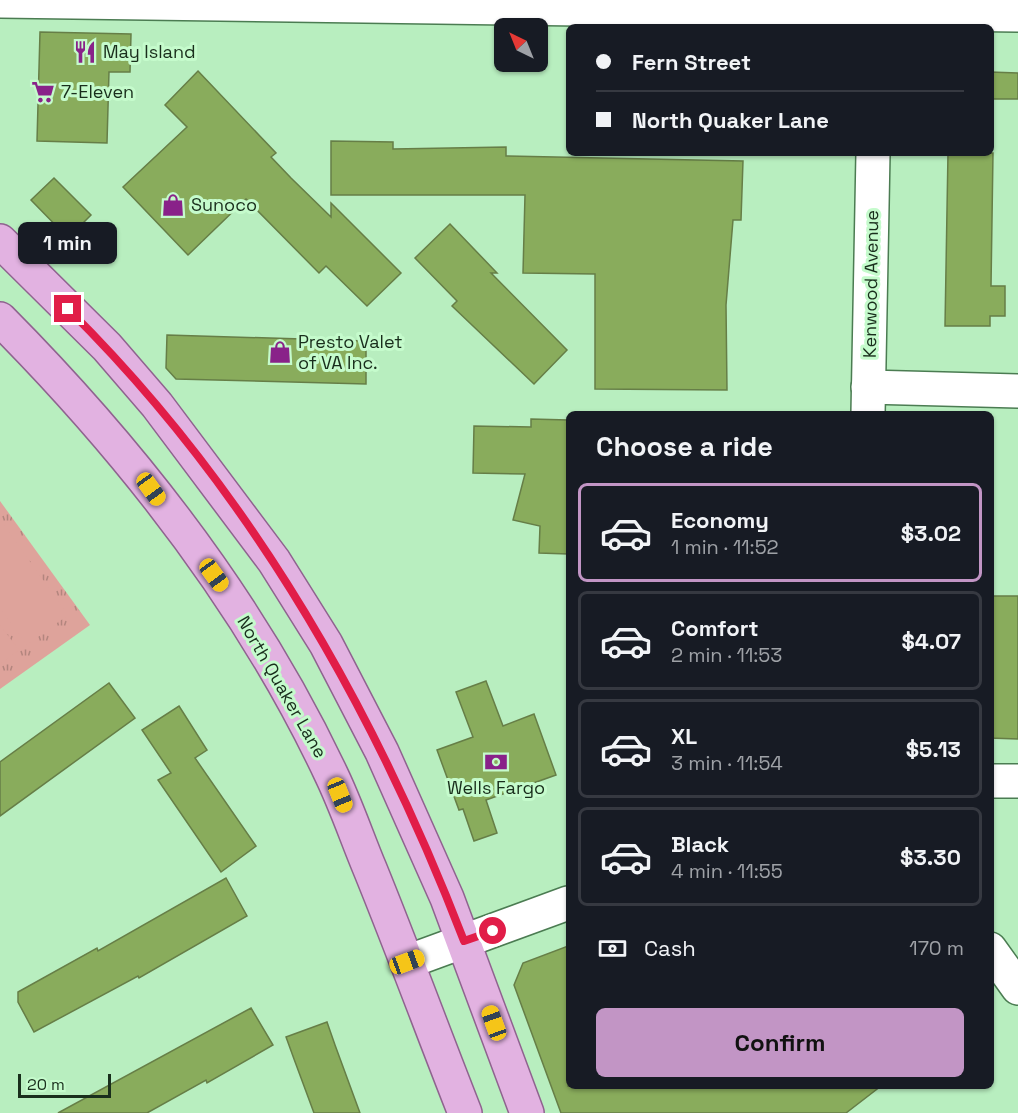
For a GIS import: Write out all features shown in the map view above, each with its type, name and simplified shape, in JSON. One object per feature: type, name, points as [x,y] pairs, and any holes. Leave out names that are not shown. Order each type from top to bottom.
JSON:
[{"type":"main road","points":[[0,241],[107,347],[157,405],[274,561],[326,644],[382,752],[464,941],[527,1113]]},
{"type":"main road","name":"North Quaker Lane","points":[[0,319],[62,382],[139,472],[227,592],[258,642],[332,774],[465,1113]]},
{"type":"street","points":[[0,1],[1018,15]]},
{"type":"street","name":"Kenwood Avenue","points":[[868,400],[873,156]]},
{"type":"street","points":[[868,400],[1018,391]]},
{"type":"street","points":[[994,781],[1018,781]]},
{"type":"street","points":[[407,962],[566,904]]},
{"type":"street","points":[[994,955],[1018,988]]},
{"type":"green space","points":[[0,501],[90,625],[0,689]]},
{"type":"green space","points":[[4,525],[68,615],[27,645],[0,608],[0,528]]},
{"type":"green space","points":[[0,625],[19,650],[0,664]]},
{"type":"building","points":[[40,32],[131,34],[130,72],[109,72],[107,143],[37,141]]},
{"type":"building","points":[[198,71],[276,153],[271,157],[291,178],[331,217],[331,203],[401,273],[367,306],[326,266],[319,273],[246,199],[188,255],[123,187],[187,127],[165,105]]},
{"type":"building","points":[[994,72],[1018,73],[1018,99],[994,99]]},
{"type":"building","points":[[331,141],[393,142],[393,149],[506,147],[506,156],[743,161],[741,220],[733,220],[726,305],[727,390],[595,389],[595,274],[523,273],[525,195],[331,195]]},
{"type":"building","points":[[948,156],[993,156],[991,286],[1005,286],[1005,316],[990,316],[990,326],[945,326]]},
{"type":"building","points":[[54,178],[91,215],[68,238],[31,200]]},
{"type":"building","points":[[450,224],[497,273],[491,273],[567,350],[534,384],[452,306],[457,301],[415,258]]},
{"type":"building","name":"Presto Valet of VA Inc.","points":[[167,335],[366,341],[366,384],[176,379],[166,368]]},
{"type":"building","points":[[531,419],[566,420],[566,554],[539,553],[540,526],[513,520],[525,474],[473,473],[474,426],[531,427]]},
{"type":"building","points":[[994,596],[1018,596],[1018,739],[994,738]]},
{"type":"building","name":"Wells Fargo","points":[[486,681],[503,726],[534,714],[556,775],[486,800],[497,833],[474,841],[463,809],[459,810],[437,750],[473,737],[456,692]]},
{"type":"building","points":[[109,683],[135,718],[0,816],[0,762]]},
{"type":"building","points":[[179,706],[207,750],[195,758],[256,846],[221,872],[158,780],[171,773],[142,730]]},
{"type":"building","points":[[226,878],[247,916],[139,978],[138,976],[34,1032],[18,1002],[18,992],[97,948],[98,951]]},
{"type":"building","points":[[566,947],[566,1089],[877,1089],[846,1113],[561,1113],[514,985],[523,963]]},
{"type":"building","points":[[251,1008],[273,1045],[207,1083],[206,1080],[147,1113],[58,1113]]},
{"type":"building","points":[[327,1022],[360,1113],[314,1113],[286,1037]]},
{"type":"place","name":"May Island","points":[[85,52]]},
{"type":"place","name":"7-Eleven","points":[[43,92]]},
{"type":"place","name":"Sunoco","points":[[173,205]]},
{"type":"place","name":"Presto Valet of VA Inc.","points":[[280,352]]},
{"type":"place","name":"Wells Fargo","points":[[496,762]]},
{"type":"route","points":[[68,309],[107,347],[157,405],[274,561],[326,644],[382,752],[464,941],[493,931]]}]
